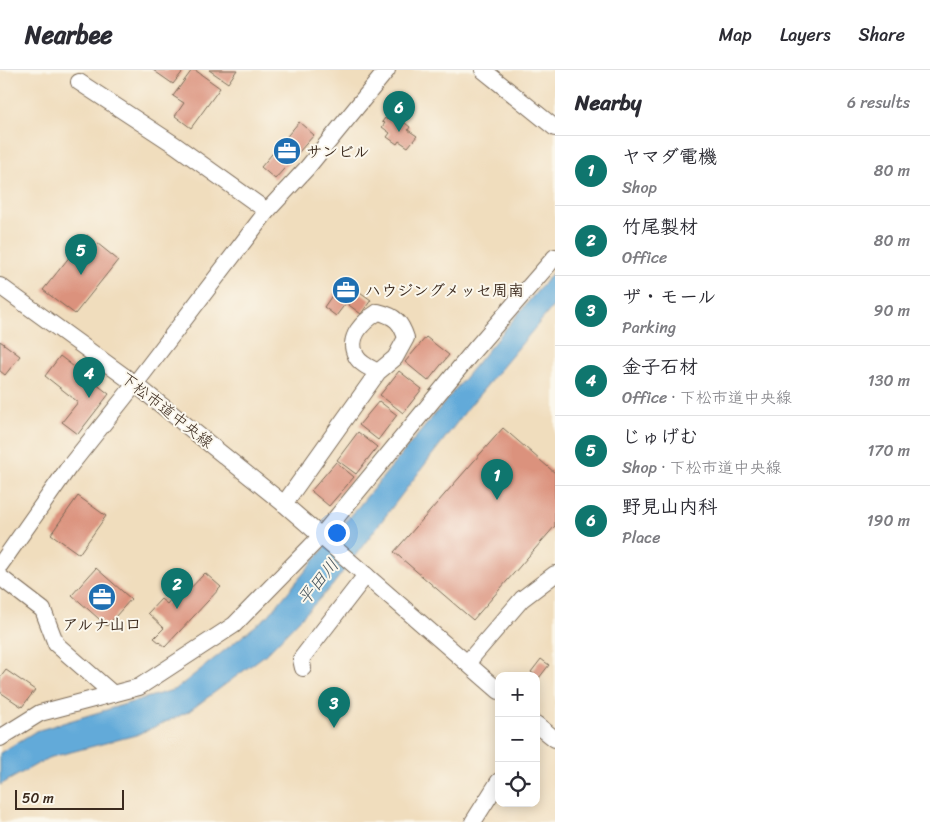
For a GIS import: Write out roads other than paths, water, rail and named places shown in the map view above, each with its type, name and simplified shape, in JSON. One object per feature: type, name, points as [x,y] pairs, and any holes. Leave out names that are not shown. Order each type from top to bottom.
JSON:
[{"type":"street","points":[[0,565],[69,467],[267,211],[307,168],[388,70]]},
{"type":"street","points":[[483,70],[555,128]]},
{"type":"street","points":[[79,82],[175,145],[267,211]]},
{"type":"street","points":[[0,738],[40,713],[139,687],[234,625],[324,539],[475,349],[555,257]]},
{"type":"street","name":"下松市道中央線","points":[[0,286],[135,384],[284,504],[360,570]]},
{"type":"street","points":[[284,504],[378,372]]},
{"type":"street","points":[[303,668],[301,659],[360,570],[495,687]]},
{"type":"street","points":[[467,662],[522,599],[555,574]]},
{"type":"street","points":[[0,577],[43,610],[56,644],[113,694]]},
{"type":"street","points":[[540,729],[555,740]]},
{"type":"street","points":[[473,822],[495,787]]},
{"type":"water","name":"平田川","points":[[555,270],[555,304],[468,408],[332,586],[265,655],[188,712],[136,735],[48,758],[0,785],[0,753],[36,731],[176,689],[269,615]]},
{"type":"place","name":"野見山内科","points":[[399,132]]},
{"type":"place","name":"サンビル","points":[[287,151]]},
{"type":"place","name":"じゅげむ","points":[[81,275]]},
{"type":"place","name":"ハウジングメッセ周南","points":[[346,290]]},
{"type":"place","name":"金子石材","points":[[89,398]]},
{"type":"place","name":"ヤマダ電機","points":[[497,500]]},
{"type":"place","name":"アルナ山口","points":[[102,597]]},
{"type":"place","name":"竹尾製材","points":[[177,609]]},
{"type":"place","name":"ザ・モール","points":[[334,728]]}]
